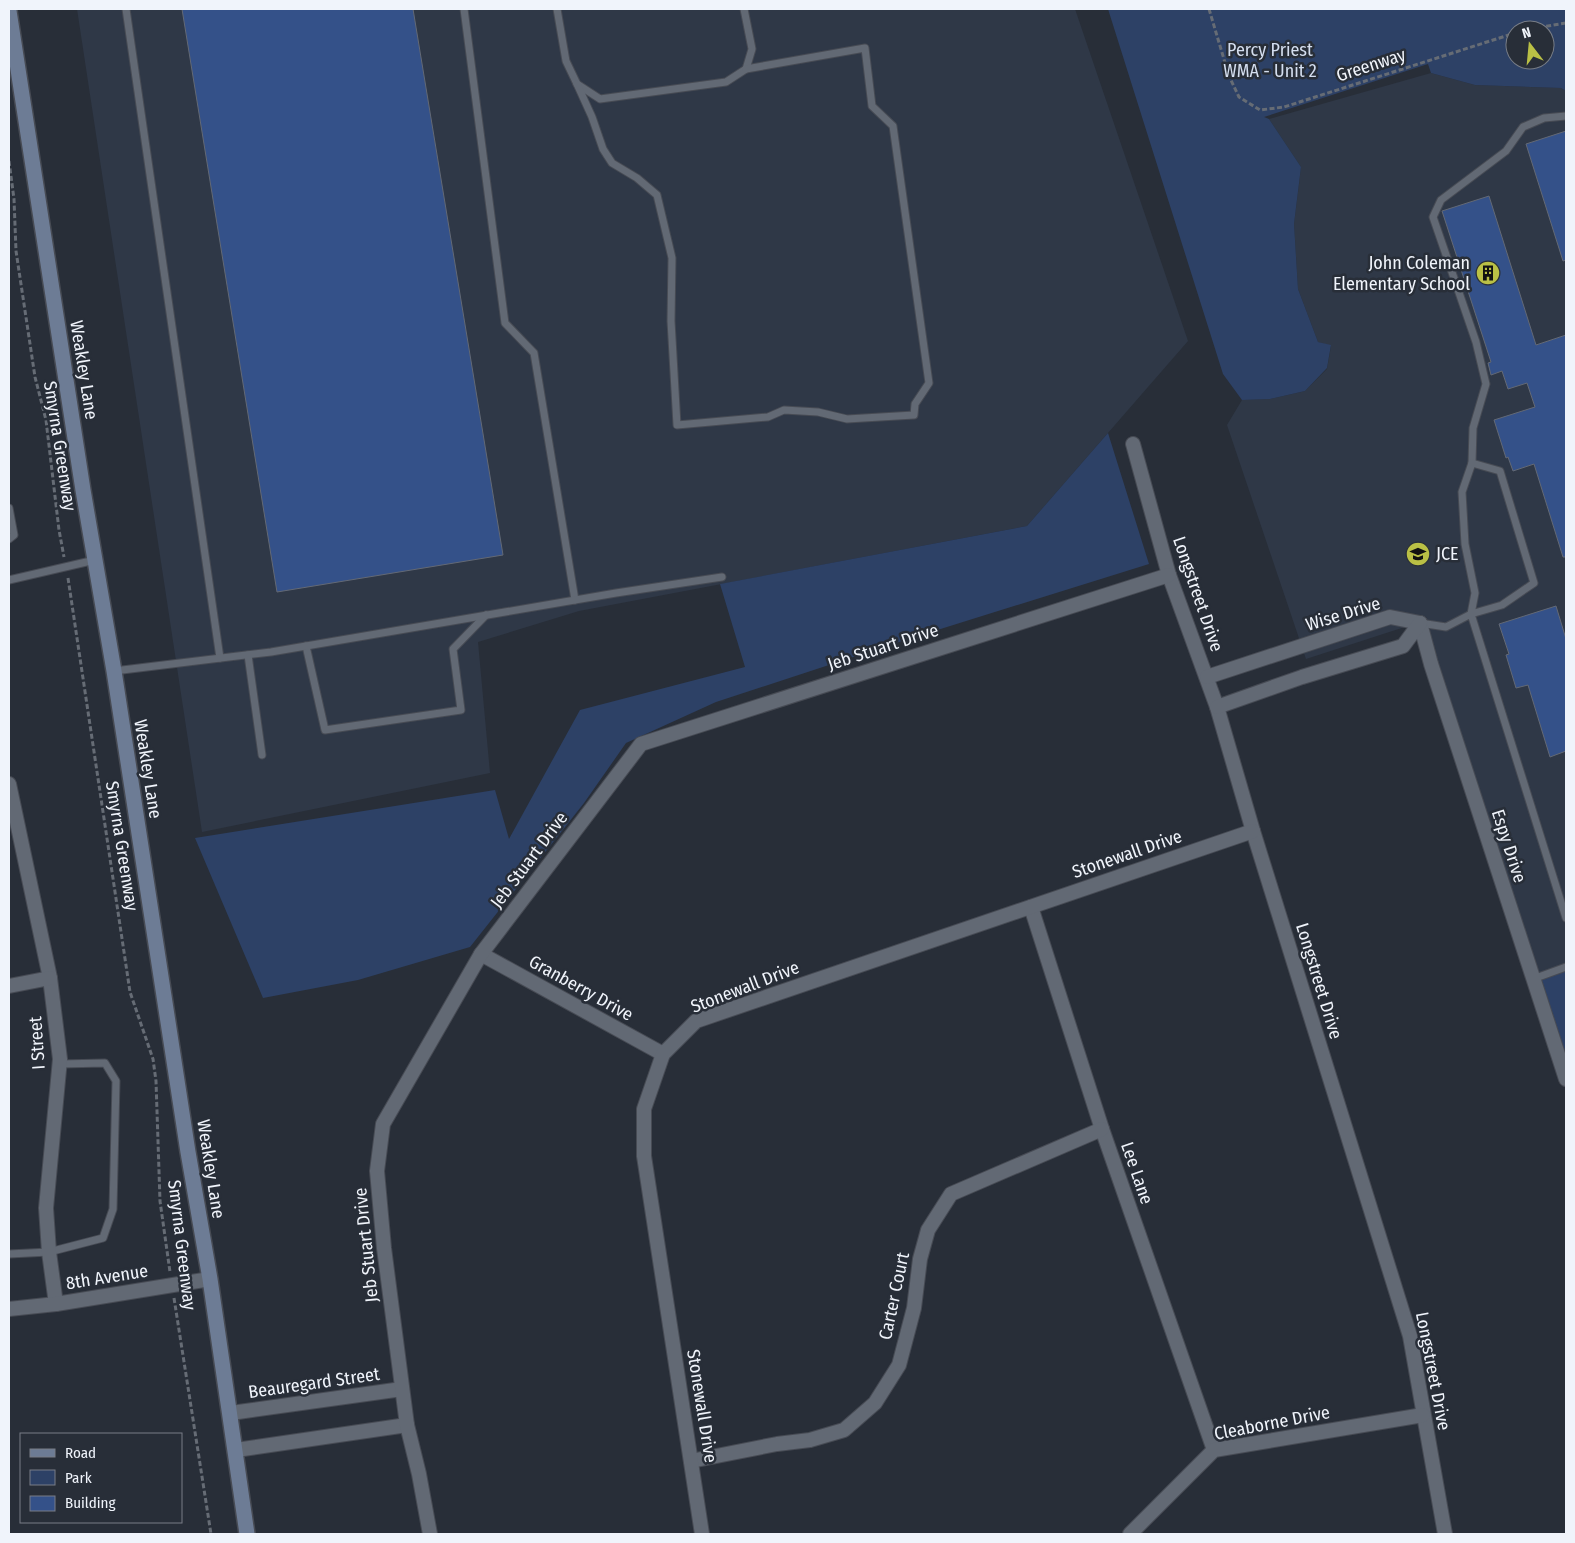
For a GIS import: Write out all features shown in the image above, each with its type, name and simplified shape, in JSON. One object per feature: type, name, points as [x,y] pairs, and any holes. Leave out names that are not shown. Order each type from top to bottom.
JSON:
[{"type":"main road","name":"Weakley Lane","points":[[9,11],[188,1152],[231,1413],[247,1534]]},
{"type":"street","name":"Longstreet Drive","points":[[1133,444],[1169,575],[1217,707],[1253,831],[1410,1336],[1445,1534]]},
{"type":"street","name":"Jeb Stuart Drive","points":[[430,1534],[419,1474],[407,1425],[385,1257],[376,1171],[382,1124],[481,954],[641,744],[1169,575]]},
{"type":"street","name":"Wise Drive","points":[[1207,677],[1390,617],[1420,623]]},
{"type":"street","points":[[1217,707],[1302,677],[1402,646],[1420,623]]},
{"type":"street","name":"Espy Drive","points":[[1420,623],[1431,664],[1566,1080]]},
{"type":"street","name":"I Street","points":[[9,784],[50,978],[60,1064],[46,1208],[49,1252],[56,1304]]},
{"type":"street","name":"Stonewall Drive","points":[[702,1534],[644,1156],[644,1109],[663,1054],[696,1021],[1253,831]]},
{"type":"street","name":"Lee Lane","points":[[1031,907],[1102,1129],[1214,1450]]},
{"type":"street","name":"Granberry Drive","points":[[481,954],[663,1054]]},
{"type":"street","points":[[9,986],[50,978]]},
{"type":"street","name":"Carter Court","points":[[691,1461],[777,1444],[810,1440],[844,1430],[875,1403],[898,1365],[914,1308],[920,1259],[928,1230],[951,1194],[1102,1129]]},
{"type":"street","name":"8th Avenue","points":[[9,1309],[56,1304],[210,1279]]},
{"type":"street","name":"Beauregard Street","points":[[231,1413],[402,1389]]},
{"type":"street","name":"Cleaborne Drive","points":[[1130,1534],[1214,1450],[1423,1415]]},
{"type":"street","points":[[236,1450],[407,1425]]},
{"type":"lane","points":[[126,9],[220,658]]},
{"type":"lane","points":[[464,9],[505,323],[534,353],[575,600]]},
{"type":"lane","points":[[557,9],[566,61],[592,117],[603,149],[612,163],[637,178],[657,195],[672,258],[671,321],[677,425],[768,417],[784,410],[818,412],[847,419],[914,415],[915,404],[929,383],[894,126],[872,106],[865,48],[746,68],[726,82],[600,99],[577,84]]},
{"type":"lane","points":[[744,9],[752,49],[746,68]]},
{"type":"lane","points":[[1566,116],[1544,118],[1523,127],[1506,151],[1441,200],[1433,217],[1476,342],[1486,384],[1473,428],[1472,463],[1462,492],[1465,544],[1475,593],[1471,614],[1566,918]]},
{"type":"lane","points":[[1420,623],[1446,627],[1471,614],[1502,605],[1534,583],[1500,471],[1472,463]]},
{"type":"lane","points":[[9,508],[14,534],[9,539]]},
{"type":"lane","points":[[9,580],[96,560]]},
{"type":"lane","points":[[114,671],[306,646],[616,592],[722,577]]},
{"type":"lane","points":[[306,646],[325,730],[461,710],[454,649],[486,616]]},
{"type":"lane","points":[[248,654],[262,755]]},
{"type":"lane","points":[[1533,979],[1566,967]]},
{"type":"lane","points":[[9,1254],[49,1252],[103,1238],[113,1209],[116,1081],[105,1063],[60,1064]]},
{"type":"path","name":"Greenway","points":[[1209,9],[1229,76],[1239,97],[1260,110],[1284,107],[1505,36]]},
{"type":"path","name":"Smyrna Greenway","points":[[9,161],[14,199],[16,251],[35,377],[46,420],[59,530],[130,992],[153,1059],[156,1081],[160,1201],[212,1534]]},
{"type":"shaded area","points":[[77,9],[1075,9],[1188,341],[1027,526],[579,611],[478,642],[490,773],[202,832]]},
{"type":"shaded area","name":"JCE","points":[[1431,73],[1475,85],[1561,88],[1566,91],[1566,968],[1533,979],[1414,624],[1306,659],[1227,425],[1242,400],[1270,399],[1305,391],[1327,369],[1331,346],[1318,342],[1298,289],[1294,224],[1301,167],[1269,119]]},
{"type":"green space","name":"Percy Priest WMA - Unit 2","points":[[1108,9],[1566,9],[1566,91],[1561,88],[1475,85],[1431,73],[1428,64],[1264,117],[1269,119],[1301,167],[1294,224],[1298,289],[1318,342],[1331,345],[1327,368],[1305,391],[1270,399],[1242,400],[1223,374]]},
{"type":"green space","points":[[1108,433],[1149,564],[899,642],[716,702],[626,743],[584,803],[470,947],[358,980],[263,998],[195,838],[495,790],[509,839],[580,710],[745,667],[720,584],[1027,526]]},
{"type":"green space","points":[[1566,968],[1566,1080],[1533,979]]},
{"type":"building","points":[[182,9],[413,9],[503,555],[277,592]]},
{"type":"building","points":[[1566,131],[1566,260],[1563,261],[1526,144]]},
{"type":"building","name":"John Coleman Elementary School","points":[[1489,196],[1536,345],[1566,335],[1566,557],[1563,557],[1534,464],[1513,471],[1508,457],[1506,458],[1494,420],[1535,407],[1527,383],[1508,389],[1502,371],[1491,375],[1488,363],[1491,362],[1442,211]]},
{"type":"building","points":[[1556,606],[1566,639],[1566,751],[1550,757],[1528,685],[1516,688],[1506,655],[1509,654],[1499,624]]},
{"type":"place","name":"John Coleman Elementary School","points":[[1488,273]]},
{"type":"place","name":"JCE","points":[[1418,554]]}]
